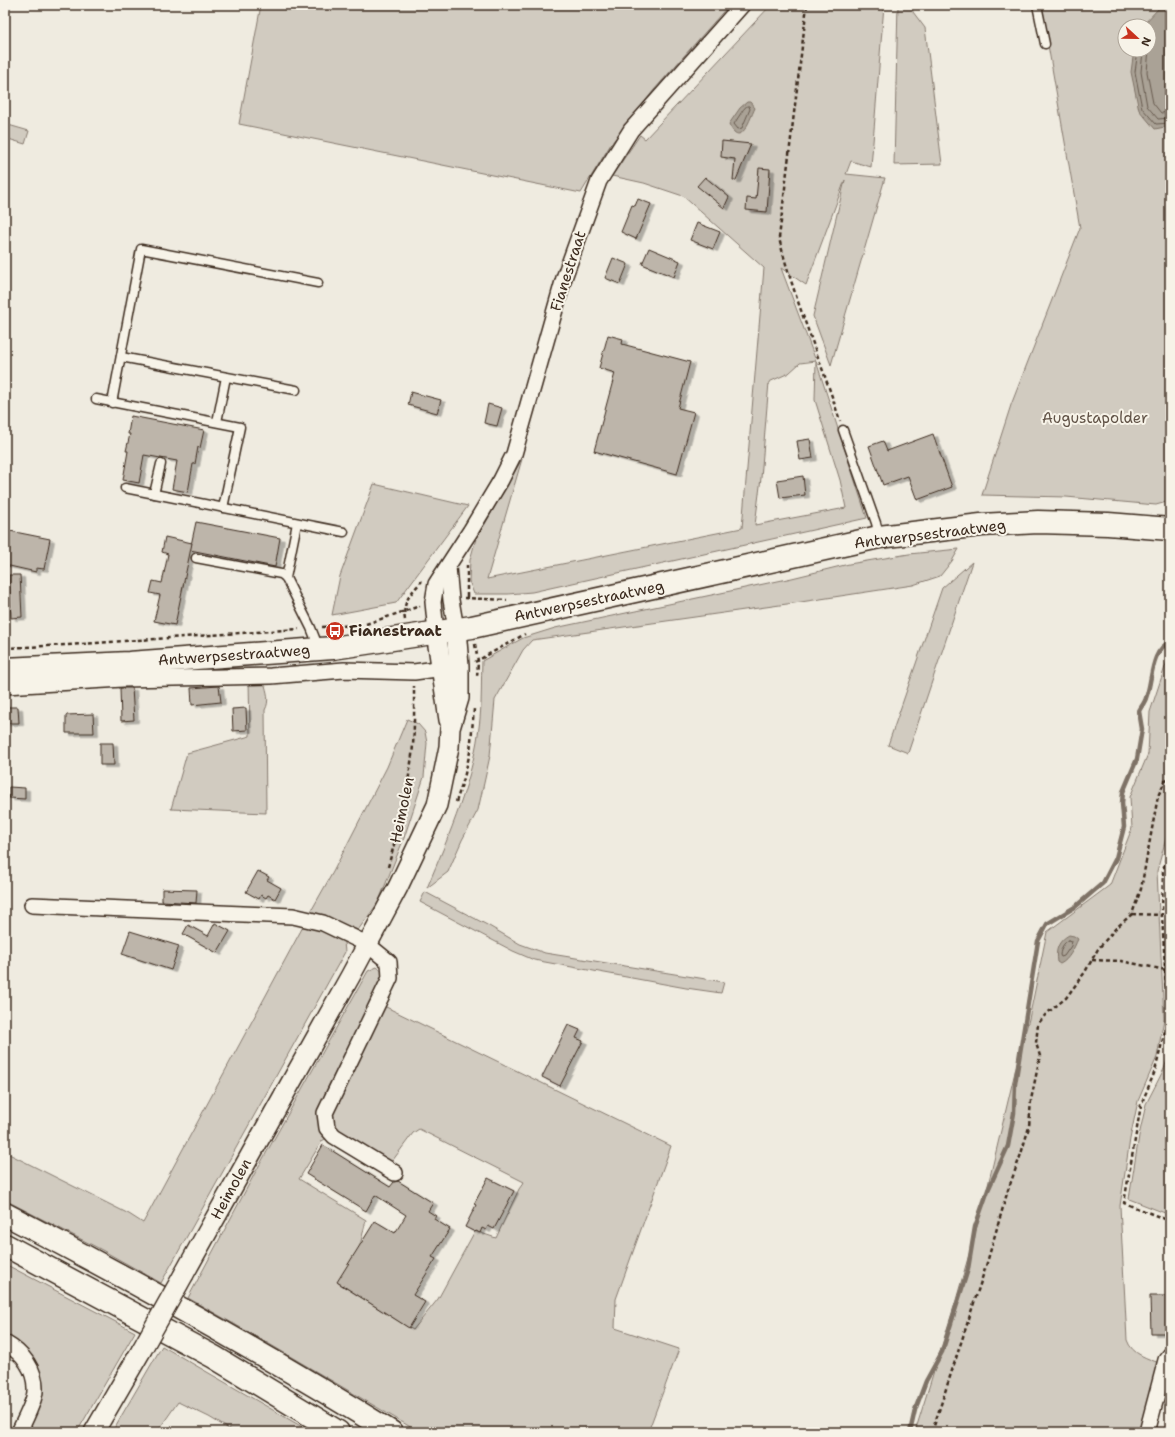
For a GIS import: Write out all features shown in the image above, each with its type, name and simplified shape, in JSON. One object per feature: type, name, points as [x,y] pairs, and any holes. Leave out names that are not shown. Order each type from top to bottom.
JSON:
[{"type":"main road","name":"Antwerpsestraatweg","points":[[5,669],[129,663],[319,649],[446,631],[472,627],[879,537],[981,526],[1038,522],[1108,524],[1170,529]]},
{"type":"main road","points":[[5,1214],[225,1333],[391,1432]]},
{"type":"main road","points":[[5,1245],[214,1357],[338,1432]]},
{"type":"street","name":"Fianestraat","points":[[446,631],[434,602],[436,584],[501,480],[514,454],[564,278],[599,181],[631,130],[742,5]]},
{"type":"street","points":[[446,631],[451,600],[448,567]]},
{"type":"street","name":"Heimolen","points":[[446,631],[460,666],[459,698],[450,728]]},
{"type":"street","name":"Heimolen","points":[[94,1432],[141,1351],[367,944],[398,887],[437,805],[449,747],[450,728],[441,669],[446,631]]},
{"type":"street","name":"Antwerpsestraatweg","points":[[5,686],[123,679],[271,676],[344,670],[414,672],[460,666]]},
{"type":"street","points":[[32,905],[292,916],[323,922],[367,944],[389,962],[390,978],[325,1113],[327,1128],[334,1136],[396,1173]]},
{"type":"street","points":[[5,1343],[25,1359],[34,1376],[35,1393],[19,1432]]},
{"type":"street","points":[[1147,1432],[1166,1360],[1170,1355]]},
{"type":"lane","points":[[1037,5],[1045,44]]},
{"type":"lane","points":[[112,402],[141,249],[318,283]]},
{"type":"lane","points":[[121,357],[296,390]]},
{"type":"lane","points":[[217,422],[226,377]]},
{"type":"lane","points":[[96,399],[240,427],[223,508]]},
{"type":"lane","points":[[843,430],[876,523],[879,537]]},
{"type":"lane","points":[[154,494],[161,464]]},
{"type":"lane","points":[[125,488],[344,532]]},
{"type":"lane","points":[[286,578],[297,523]]},
{"type":"lane","points":[[196,558],[281,574],[286,578],[311,628],[319,649]]},
{"type":"path","points":[[807,5],[779,238],[784,260],[828,382],[843,430]]},
{"type":"path","name":"Antwerpsestraatweg","points":[[5,648],[366,624],[403,611]]},
{"type":"path","name":"Antwerpsestraatweg","points":[[478,661],[526,634]]},
{"type":"path","name":"Heimolen","points":[[387,870],[400,825],[411,767],[414,723],[414,672]]},
{"type":"path","points":[[932,1432],[986,1266],[1008,1190],[1022,1154],[1040,1056],[1036,1043],[1038,1024],[1046,1014],[1066,998],[1085,972],[1098,949],[1132,914],[1141,889],[1158,796],[1165,781],[1170,779]]},
{"type":"path","points":[[1170,844],[1162,871],[1162,915],[1168,1019],[1156,1071],[1141,1105],[1124,1203],[1170,1221]]},
{"type":"path","points":[[1132,914],[1162,915]]},
{"type":"path","points":[[1092,960],[1121,961],[1166,970]]},
{"type":"green space","points":[[261,5],[729,5],[654,90],[611,144],[581,193],[239,124]]},
{"type":"green space","points":[[771,5],[884,5],[871,167],[851,161],[846,174],[885,178],[831,365],[813,316],[845,180],[806,285],[781,268],[816,361],[867,518],[532,592],[474,594],[469,581],[470,560],[477,535],[485,524],[522,459],[487,579],[742,528],[764,268],[683,196],[644,183],[612,176],[640,135],[645,139]],"holes":[[[816,361],[815,400],[840,480],[846,508],[755,525],[761,478],[769,382],[789,373],[800,363]]]},
{"type":"green space","points":[[898,5],[912,5],[913,12],[925,28],[942,164],[894,165]]},
{"type":"green space","name":"Augustapolder","points":[[1041,5],[1170,5],[1170,501],[1156,505],[1066,497],[982,495],[1011,405],[1080,228]]},
{"type":"green space","points":[[5,124],[29,131],[25,144],[5,138]]},
{"type":"green space","points":[[374,484],[468,506],[396,603],[332,615],[340,576]]},
{"type":"green space","points":[[959,549],[940,576],[913,585],[532,640],[523,650],[495,700],[490,756],[478,810],[462,840],[448,872],[427,888],[467,784],[477,741],[480,719],[482,661],[523,638],[555,628],[792,578],[849,564],[909,554]]},
{"type":"green space","points":[[972,562],[908,753],[888,745],[942,588]]},
{"type":"green space","points":[[1170,655],[1170,824],[1157,871],[1164,1019],[1157,1057],[1138,1101],[1130,1139],[1120,1206],[1127,1340],[1129,1345],[1137,1353],[1161,1364],[1141,1432],[915,1432],[956,1300],[984,1202],[1029,1019],[1047,932],[1110,885],[1132,828],[1130,797],[1148,754],[1150,712]]},
{"type":"green space","points":[[249,680],[264,682],[268,696],[267,707],[265,710],[266,813],[171,809],[187,753],[250,736]]},
{"type":"green space","points":[[407,719],[418,724],[425,732],[427,743],[424,777],[404,838],[378,903],[358,930],[318,914],[310,913],[333,872],[387,767]]},
{"type":"green space","points":[[425,892],[520,944],[545,953],[724,982],[721,993],[534,960],[513,951],[420,902]]},
{"type":"green space","points":[[305,923],[334,935],[344,942],[345,952],[161,1283],[102,1250],[5,1200],[5,1152],[129,1214],[143,1223]]},
{"type":"green space","points":[[377,967],[383,972],[381,980],[325,1093],[321,1109],[328,1137],[322,1141],[299,1179],[366,1220],[358,1254],[351,1261],[338,1283],[413,1330],[438,1299],[475,1231],[496,1238],[519,1189],[524,1182],[419,1129],[413,1133],[390,1164],[338,1132],[329,1117],[384,1006],[671,1146],[616,1299],[615,1328],[679,1349],[648,1432],[419,1432],[188,1298],[255,1173],[368,971]]},
{"type":"green space","points":[[1170,1051],[1170,1215],[1129,1199],[1139,1136],[1146,1104],[1164,1069]]},
{"type":"green space","points":[[5,1264],[135,1332],[77,1432],[24,1432],[40,1385],[5,1342]]},
{"type":"green space","points":[[162,1346],[311,1432],[234,1432],[209,1417],[178,1402],[157,1432],[112,1432]]},
{"type":"water","points":[[1165,5],[1170,5],[1170,126],[1155,129],[1139,110],[1131,72],[1133,58],[1157,58],[1157,18],[1150,18],[1159,8]]},
{"type":"water","points":[[747,102],[750,102],[755,108],[745,130],[737,134],[733,131],[729,124],[740,108]]},
{"type":"water","points":[[1069,935],[1078,939],[1069,957],[1060,964],[1057,962],[1056,954],[1058,946],[1065,937]]},
{"type":"building","points":[[722,141],[751,144],[736,180],[733,180],[735,159],[721,157]]},
{"type":"building","points":[[759,168],[770,169],[767,212],[746,210],[747,198],[756,199]]},
{"type":"building","points":[[705,177],[729,197],[724,208],[697,186]]},
{"type":"building","points":[[638,199],[651,204],[636,239],[621,232],[632,205],[635,206]]},
{"type":"building","points":[[697,223],[720,232],[713,249],[690,240]]},
{"type":"building","points":[[649,248],[680,261],[674,277],[642,264]]},
{"type":"building","points":[[613,258],[628,264],[620,284],[605,278]]},
{"type":"building","points":[[608,335],[623,339],[622,344],[690,362],[678,408],[694,412],[677,474],[594,451],[615,373],[599,368]]},
{"type":"building","points":[[411,392],[441,400],[437,413],[408,405]]},
{"type":"building","points":[[488,404],[502,408],[497,426],[484,423]]},
{"type":"building","points":[[131,416],[204,430],[200,448],[198,447],[195,464],[193,464],[188,492],[172,489],[177,461],[144,455],[139,483],[123,480],[128,451],[126,451],[130,434],[128,434]]},
{"type":"building","points":[[933,434],[952,487],[917,500],[908,476],[883,485],[869,446],[883,441],[887,451]]},
{"type":"building","points":[[810,439],[813,458],[800,460],[797,441]]},
{"type":"building","points":[[803,476],[805,495],[780,498],[777,480]]},
{"type":"building","points":[[196,522],[280,538],[275,567],[190,550]]},
{"type":"building","points":[[5,530],[50,539],[44,569],[36,568],[36,572],[5,565]]},
{"type":"building","points":[[165,537],[192,543],[175,625],[154,621],[160,595],[150,593],[153,581],[162,583],[168,554],[162,552]]},
{"type":"building","points":[[9,575],[20,575],[22,617],[11,618]]},
{"type":"building","points":[[219,686],[221,702],[192,705],[191,688]]},
{"type":"building","points":[[120,688],[132,688],[134,720],[121,721]]},
{"type":"building","points":[[5,707],[18,707],[19,723],[5,723]]},
{"type":"building","points":[[246,708],[247,730],[233,731],[232,709]]},
{"type":"building","points":[[93,714],[94,733],[66,733],[66,715]]},
{"type":"building","points":[[100,743],[113,743],[114,765],[100,765]]},
{"type":"building","points":[[9,787],[25,788],[25,799],[9,798]]},
{"type":"building","points":[[258,871],[269,877],[267,880],[281,888],[275,899],[268,895],[266,898],[261,895],[259,899],[246,892]]},
{"type":"building","points":[[162,889],[197,890],[196,903],[162,901]]},
{"type":"building","points":[[215,923],[230,931],[217,953],[183,934],[188,925],[208,936]]},
{"type":"building","points":[[130,931],[179,946],[171,970],[122,954]]},
{"type":"building","points":[[568,1025],[580,1030],[576,1038],[583,1041],[560,1086],[542,1077]]},
{"type":"building","points":[[323,1145],[390,1187],[394,1182],[398,1181],[433,1203],[428,1211],[436,1216],[434,1219],[450,1229],[432,1257],[436,1259],[413,1295],[425,1302],[409,1328],[337,1282],[375,1221],[395,1233],[406,1215],[375,1195],[366,1211],[306,1174]]},
{"type":"building","points":[[488,1178],[514,1191],[494,1229],[488,1226],[486,1230],[482,1228],[480,1233],[465,1227],[476,1205],[474,1204]]},
{"type":"building","points":[[1150,1296],[1170,1296],[1170,1333],[1151,1333]]},
{"type":"waterway","points":[[910,1432],[915,1410],[926,1381],[942,1352],[968,1269],[975,1227],[988,1190],[1008,1146],[1014,1113],[1015,1084],[1038,941],[1047,924],[1075,907],[1103,883],[1116,858],[1124,827],[1122,803],[1123,792],[1137,759],[1142,729],[1139,711],[1146,698],[1155,659],[1164,646],[1170,642]]},
{"type":"place","name":"Fianestraat","points":[[335,631]]}]
